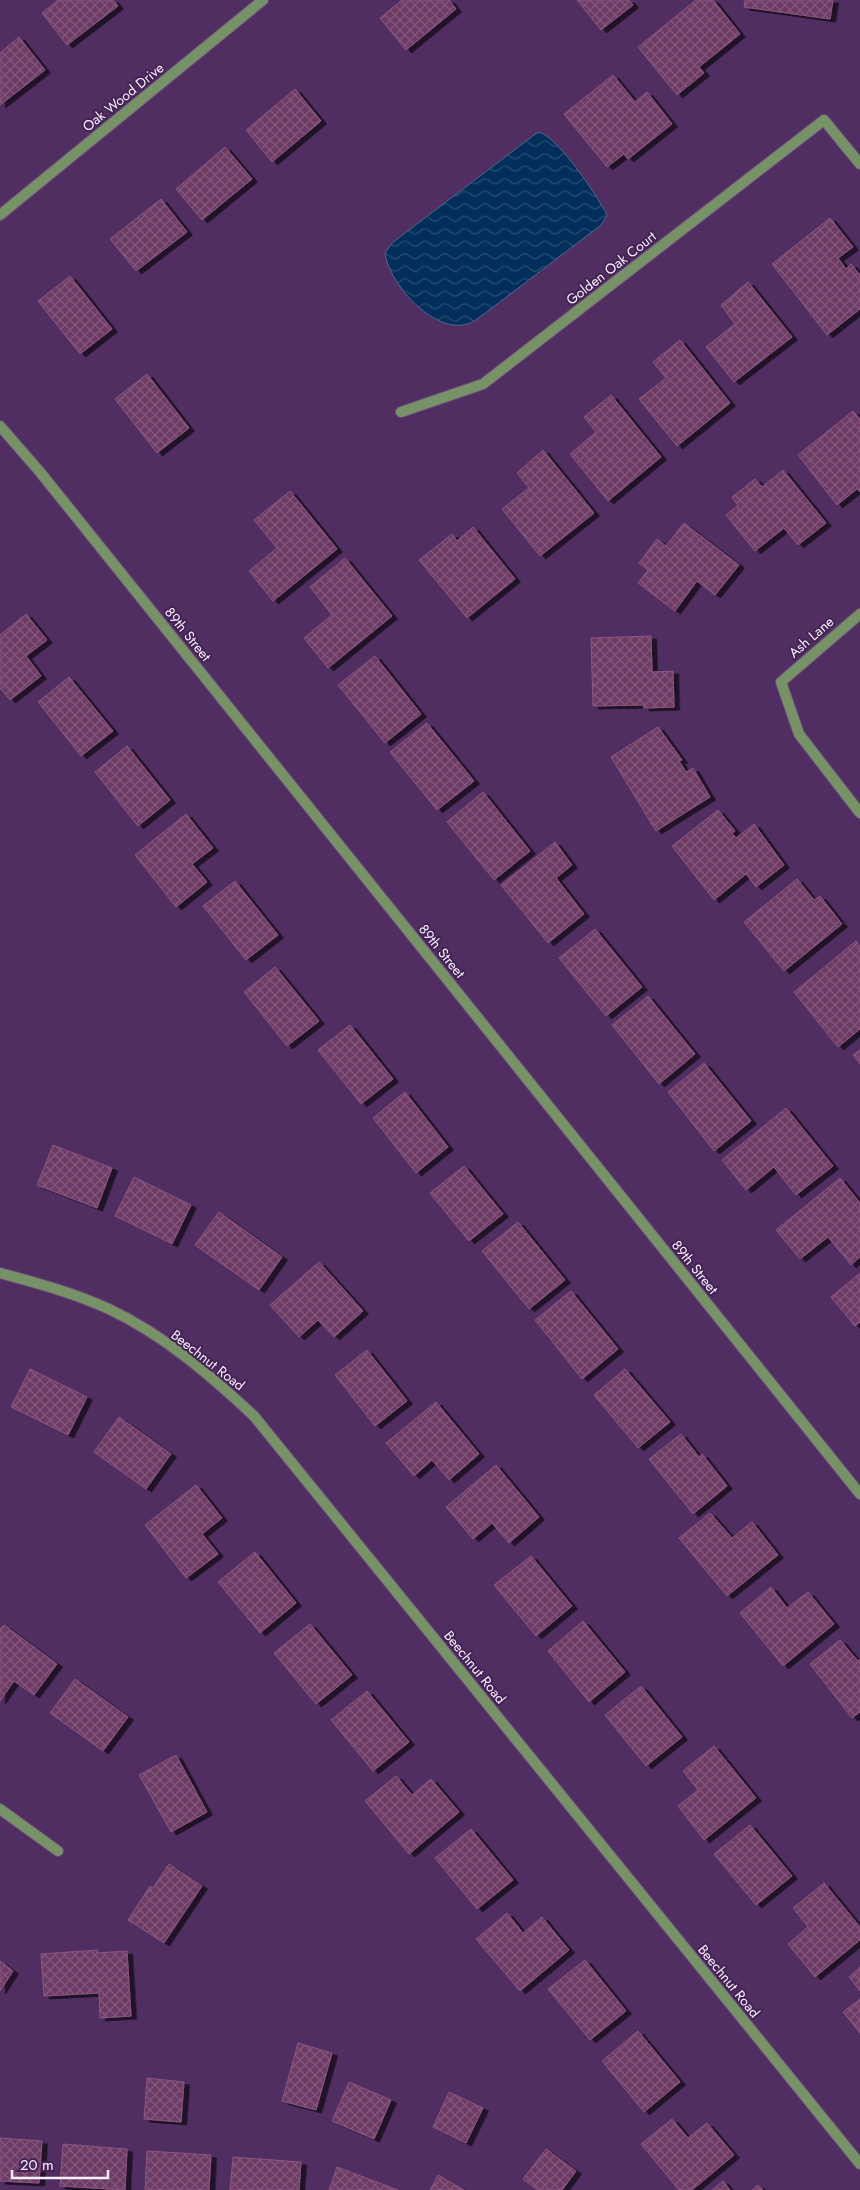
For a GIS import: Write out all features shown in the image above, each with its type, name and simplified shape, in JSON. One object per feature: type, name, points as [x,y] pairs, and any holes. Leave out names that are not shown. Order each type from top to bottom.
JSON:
[{"type":"street","name":"Oak Wood Drive","points":[[0,215],[263,0]]},
{"type":"street","name":"Golden Oak Court","points":[[401,412],[483,384],[824,120],[860,164]]},
{"type":"street","name":"89th Street","points":[[0,426],[47,480],[860,1494]]},
{"type":"street","name":"Ash Lane","points":[[860,614],[781,682],[799,734],[860,813]]},
{"type":"street","name":"Beechnut Road","points":[[0,1273],[50,1286],[110,1310],[169,1345],[214,1379],[254,1416],[860,2164]]},
{"type":"street","points":[[0,1809],[58,1851]]},
{"type":"water","points":[[538,132],[556,144],[566,155],[595,195],[607,215],[601,225],[474,321],[467,324],[454,325],[440,321],[427,314],[415,304],[395,278],[388,265],[385,253],[392,243]]},
{"type":"building","points":[[58,0],[113,0],[118,6],[67,45],[42,13]]},
{"type":"building","points":[[402,0],[449,0],[456,9],[406,50],[380,18]]},
{"type":"building","points":[[577,0],[629,0],[633,5],[601,30]]},
{"type":"building","points":[[696,0],[713,0],[740,34],[699,67],[704,73],[677,95],[638,47]]},
{"type":"building","points":[[745,0],[833,0],[830,19],[744,7]]},
{"type":"building","points":[[19,37],[45,70],[0,105],[0,53]]},
{"type":"building","points":[[613,75],[635,102],[647,92],[672,124],[628,159],[624,154],[607,167],[564,114]]},
{"type":"building","points":[[295,89],[321,121],[272,162],[246,130]]},
{"type":"building","points":[[225,147],[252,179],[202,220],[176,189]]},
{"type":"building","points":[[161,199],[187,232],[136,271],[110,239]]},
{"type":"building","points":[[830,218],[853,247],[838,258],[846,269],[851,264],[860,275],[860,309],[827,335],[772,264]]},
{"type":"building","points":[[70,276],[112,329],[80,354],[38,301]]},
{"type":"building","points":[[748,282],[792,337],[734,382],[706,347],[735,324],[721,305]]},
{"type":"building","points":[[680,340],[730,403],[677,446],[639,399],[666,378],[653,362]]},
{"type":"building","points":[[147,374],[189,428],[157,453],[115,399]]},
{"type":"building","points":[[611,395],[661,457],[608,501],[570,454],[596,432],[584,417]]},
{"type":"building","points":[[853,411],[860,419],[860,492],[857,489],[837,505],[798,455]]},
{"type":"building","points":[[543,450],[594,513],[540,556],[502,509],[529,488],[517,473]]},
{"type":"building","points":[[783,470],[826,523],[798,545],[784,528],[755,551],[726,515],[738,505],[732,497],[755,479],[762,487]]},
{"type":"building","points":[[290,491],[337,549],[273,601],[249,571],[277,548],[254,520]]},
{"type":"building","points":[[684,523],[739,565],[715,595],[697,581],[675,611],[638,583],[648,570],[639,563],[657,539],[666,546]]},
{"type":"building","points":[[473,527],[515,579],[467,618],[419,560],[452,534],[457,541]]},
{"type":"building","points":[[345,558],[392,616],[328,668],[304,638],[332,615],[310,587]]},
{"type":"building","points":[[26,614],[47,640],[26,656],[41,676],[10,700],[0,688],[0,635]]},
{"type":"building","points":[[651,636],[652,672],[673,671],[674,707],[644,708],[643,705],[593,706],[591,638]]},
{"type":"building","points":[[375,656],[421,714],[385,743],[338,685]]},
{"type":"building","points":[[69,677],[113,731],[81,756],[38,702]]},
{"type":"building","points":[[427,723],[474,781],[437,810],[390,752]]},
{"type":"building","points":[[658,727],[682,760],[679,761],[686,772],[693,768],[710,797],[656,831],[611,757]]},
{"type":"building","points":[[127,746],[170,800],[138,826],[95,772]]},
{"type":"building","points":[[483,792],[530,851],[494,880],[447,822]]},
{"type":"building","points":[[718,810],[735,831],[732,833],[736,838],[754,824],[784,865],[756,887],[746,874],[714,900],[672,846]]},
{"type":"building","points":[[186,814],[213,848],[192,864],[207,882],[176,907],[135,855]]},
{"type":"building","points":[[555,842],[572,865],[556,878],[584,914],[548,943],[501,885]]},
{"type":"building","points":[[797,879],[814,900],[820,896],[842,924],[784,971],[744,922]]},
{"type":"building","points":[[235,881],[278,935],[246,960],[203,906]]},
{"type":"building","points":[[595,929],[642,987],[606,1016],[559,958]]},
{"type":"building","points":[[856,941],[860,946],[860,1029],[838,1047],[794,992]]},
{"type":"building","points":[[275,967],[319,1021],[287,1046],[244,992]]},
{"type":"building","points":[[648,996],[695,1054],[659,1084],[612,1025]]},
{"type":"building","points":[[350,1025],[393,1079],[361,1104],[318,1050]]},
{"type":"building","points":[[860,1050],[860,1064],[853,1055]]},
{"type":"building","points":[[704,1063],[751,1121],[714,1151],[668,1092]]},
{"type":"building","points":[[405,1092],[448,1147],[416,1173],[373,1118]]},
{"type":"building","points":[[786,1108],[833,1166],[796,1195],[774,1167],[746,1190],[722,1160]]},
{"type":"building","points":[[53,1145],[112,1168],[97,1208],[37,1185]]},
{"type":"building","points":[[464,1166],[503,1214],[469,1241],[430,1193]]},
{"type":"building","points":[[134,1177],[191,1205],[172,1244],[115,1216]]},
{"type":"building","points":[[840,1178],[860,1203],[860,1257],[851,1265],[828,1237],[800,1259],[776,1230]]},
{"type":"building","points":[[219,1212],[282,1257],[259,1290],[195,1245]]},
{"type":"building","points":[[518,1222],[565,1280],[529,1309],[482,1251]]},
{"type":"building","points":[[319,1262],[363,1311],[334,1337],[318,1320],[299,1337],[270,1305]]},
{"type":"building","points":[[860,1273],[860,1322],[855,1326],[831,1297]]},
{"type":"building","points":[[571,1291],[618,1349],[582,1379],[535,1320]]},
{"type":"building","points":[[367,1350],[407,1401],[375,1426],[335,1375]]},
{"type":"building","points":[[30,1369],[87,1397],[68,1435],[11,1407]]},
{"type":"building","points":[[625,1369],[670,1422],[638,1448],[594,1395]]},
{"type":"building","points":[[436,1402],[479,1454],[449,1480],[432,1460],[414,1476],[386,1443]]},
{"type":"building","points":[[119,1417],[171,1454],[146,1489],[94,1452]]},
{"type":"building","points":[[681,1434],[699,1457],[702,1454],[727,1486],[693,1514],[649,1459]]},
{"type":"building","points":[[496,1465],[539,1517],[509,1543],[492,1523],[473,1539],[446,1507]]},
{"type":"building","points":[[196,1485],[222,1518],[202,1534],[218,1554],[186,1578],[145,1525]]},
{"type":"building","points":[[710,1513],[732,1538],[752,1522],[778,1555],[727,1596],[679,1538]]},
{"type":"building","points":[[255,1552],[296,1603],[260,1633],[218,1582]]},
{"type":"building","points":[[531,1556],[572,1606],[536,1636],[494,1585]]},
{"type":"building","points":[[771,1587],[787,1608],[808,1592],[834,1624],[783,1666],[740,1613]]},
{"type":"building","points":[[583,1621],[625,1672],[589,1702],[548,1651]]},
{"type":"building","points":[[310,1624],[352,1675],[316,1704],[274,1653]]},
{"type":"building","points":[[4,1625],[57,1664],[34,1695],[14,1681],[0,1701],[0,1629]]},
{"type":"building","points":[[840,1640],[858,1661],[860,1659],[860,1712],[852,1718],[810,1664]]},
{"type":"building","points":[[75,1679],[128,1717],[103,1751],[50,1713]]},
{"type":"building","points":[[641,1686],[682,1737],[646,1766],[605,1715]]},
{"type":"building","points":[[367,1691],[409,1742],[373,1771],[331,1720]]},
{"type":"building","points":[[714,1746],[756,1798],[704,1840],[678,1806],[698,1790],[683,1771]]},
{"type":"building","points":[[176,1755],[207,1812],[171,1832],[139,1775]]},
{"type":"building","points":[[396,1776],[412,1795],[431,1779],[459,1812],[409,1854],[365,1801]]},
{"type":"building","points":[[750,1825],[792,1876],[756,1905],[714,1854]]},
{"type":"building","points":[[471,1829],[513,1880],[477,1909],[435,1858]]},
{"type":"building","points":[[169,1864],[202,1886],[164,1943],[128,1920],[150,1886],[153,1888]]},
{"type":"building","points":[[824,1883],[860,1927],[860,1940],[815,1977],[788,1944],[808,1927],[793,1908]]},
{"type":"building","points":[[507,1913],[523,1933],[542,1917],[569,1950],[520,1991],[476,1939]]},
{"type":"building","points":[[98,1950],[97,1953],[127,1951],[131,2016],[100,2018],[99,1993],[44,1996],[41,1954]]},
{"type":"building","points":[[585,1960],[626,2011],[590,2040],[548,1989]]},
{"type":"building","points":[[0,1961],[13,1971],[0,1991]]},
{"type":"building","points":[[860,1967],[860,1991],[849,1977]]},
{"type":"building","points":[[860,1999],[860,2033],[843,2012]]},
{"type":"building","points":[[638,2031],[680,2082],[644,2112],[602,2061]]},
{"type":"building","points":[[298,2043],[332,2053],[316,2110],[282,2101]]},
{"type":"building","points":[[147,2078],[184,2082],[181,2122],[144,2119]]},
{"type":"building","points":[[349,2082],[391,2100],[374,2139],[332,2121]]},
{"type":"building","points":[[449,2092],[483,2108],[466,2143],[433,2127]]},
{"type":"building","points":[[672,2119],[688,2138],[707,2123],[734,2155],[692,2190],[679,2190],[641,2144]]},
{"type":"building","points":[[0,2138],[42,2141],[39,2183],[0,2181]]},
{"type":"building","points":[[63,2144],[127,2149],[125,2190],[60,2186]]},
{"type":"building","points":[[546,2149],[576,2171],[562,2190],[538,2190],[523,2179]]},
{"type":"building","points":[[147,2151],[211,2155],[209,2190],[145,2190]]},
{"type":"building","points":[[233,2157],[301,2162],[299,2190],[230,2190]]},
{"type":"building","points":[[337,2167],[398,2190],[329,2190]]},
{"type":"building","points":[[438,2175],[464,2190],[430,2190]]},
{"type":"building","points":[[723,2181],[730,2190],[712,2190]]},
{"type":"building","points":[[758,2185],[763,2190],[752,2190]]}]
